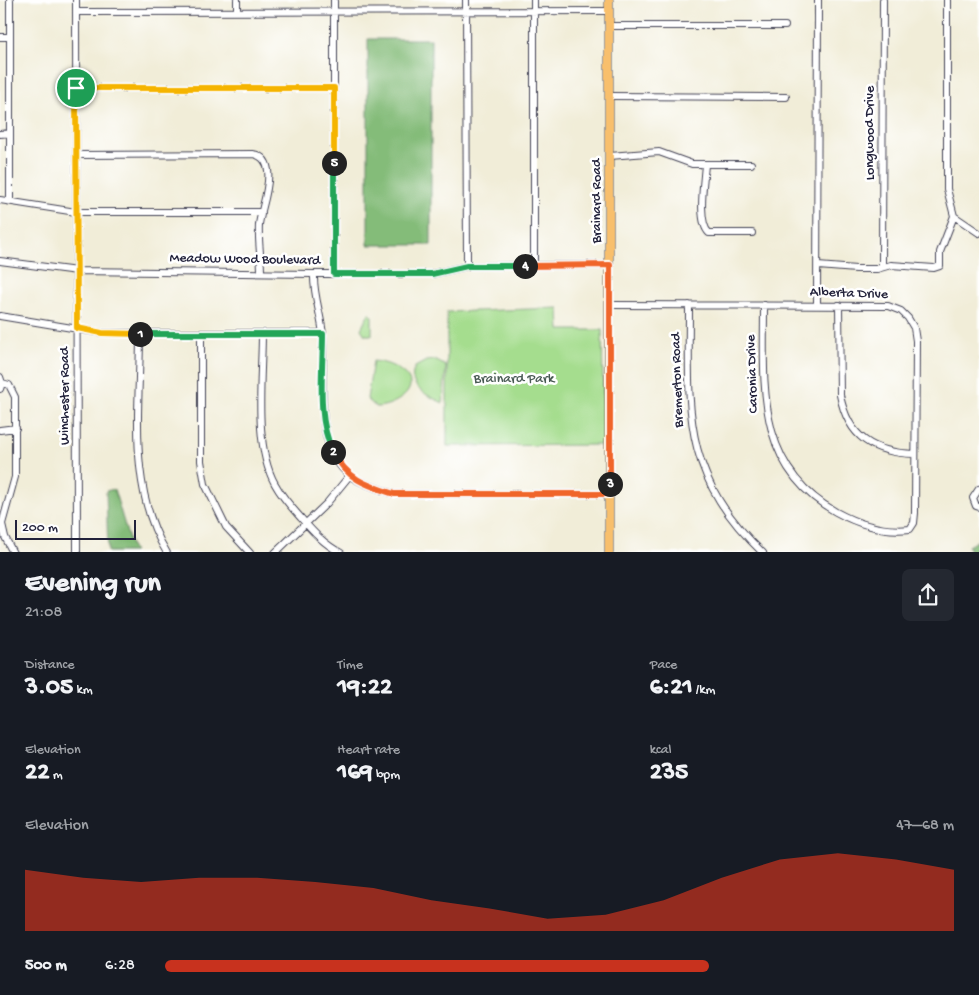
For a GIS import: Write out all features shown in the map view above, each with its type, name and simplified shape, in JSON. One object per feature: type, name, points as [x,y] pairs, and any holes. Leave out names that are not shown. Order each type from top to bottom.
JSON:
[{"type":"main road","name":"Brainard Road","points":[[609,0],[610,552]]},
{"type":"street","points":[[10,0],[10,201]]},
{"type":"street","name":"Winchester Road","points":[[76,0],[77,552]]},
{"type":"street","points":[[237,0],[237,12]]},
{"type":"street","points":[[334,0],[334,274]]},
{"type":"street","points":[[466,0],[467,266]]},
{"type":"street","points":[[534,0],[534,266]]},
{"type":"street","points":[[817,305],[818,0]]},
{"type":"street","name":"Longwood Drive","points":[[882,0],[882,266]]},
{"type":"street","points":[[818,266],[856,269],[882,266],[940,266],[940,252],[954,216],[947,189],[947,0]]},
{"type":"street","points":[[76,12],[466,10],[609,12]]},
{"type":"street","points":[[610,26],[785,26]]},
{"type":"street","points":[[0,37],[10,37]]},
{"type":"street","points":[[76,88],[334,88]]},
{"type":"street","points":[[610,96],[786,97]]},
{"type":"street","points":[[0,134],[10,134]]},
{"type":"street","points":[[610,156],[659,152],[692,164],[751,164]]},
{"type":"street","points":[[76,156],[253,154],[263,160],[268,175],[268,193],[259,224],[261,272]]},
{"type":"street","points":[[704,164],[703,228],[708,233],[752,233]]},
{"type":"street","points":[[0,200],[76,212],[262,212]]},
{"type":"street","points":[[954,216],[979,233]]},
{"type":"street","name":"Meadow Wood Boulevard","points":[[0,261],[77,271],[314,274],[432,274],[467,266],[610,265]]},
{"type":"street","points":[[314,274],[314,285],[323,334],[324,424],[327,439],[337,459],[350,475],[368,486],[394,494],[610,494]]},
{"type":"street","name":"Alberta Drive","points":[[610,305],[888,306],[901,311],[914,328],[914,523]]},
{"type":"street","name":"Bremerton Road","points":[[689,305],[688,401],[698,454],[718,499],[732,519],[763,552]]},
{"type":"street","name":"Caronia Drive","points":[[764,305],[764,400],[771,435],[788,468],[811,495],[847,518],[888,529],[910,529],[914,523]]},
{"type":"street","points":[[839,305],[840,395],[842,409],[849,423],[870,445],[899,454],[915,454]]},
{"type":"street","points":[[0,316],[102,333],[323,334]]},
{"type":"street","points":[[140,334],[140,476],[150,520],[166,552]]},
{"type":"street","points":[[201,334],[201,461],[205,484],[226,527],[250,552]]},
{"type":"street","points":[[262,334],[262,438],[274,483],[286,501],[317,537],[341,552]]},
{"type":"street","points":[[1,383],[9,385],[14,392],[16,428],[15,477],[2,524],[5,537],[13,552]]},
{"type":"street","points":[[0,430],[16,428]]},
{"type":"street","points":[[275,552],[306,524],[350,475]]},
{"type":"street","points":[[979,490],[973,498],[976,506],[979,507]]},
{"type":"green space","points":[[368,39],[431,39],[431,245],[368,245]]},
{"type":"green space","name":"Brainard Park","points":[[559,308],[560,330],[602,330],[604,445],[447,446],[447,312]]},
{"type":"green space","points":[[369,313],[372,316],[372,335],[365,335],[361,329]]},
{"type":"green space","points":[[435,360],[446,366],[443,403],[425,394],[413,380],[415,367],[426,361]]},
{"type":"green space","points":[[373,361],[392,366],[408,378],[410,385],[404,396],[390,404],[376,407],[367,399]]},
{"type":"green space","points":[[114,489],[134,552],[108,552],[106,491]]},
{"type":"green space","points":[[979,540],[979,552],[970,552],[968,546]]},
{"type":"route","points":[[76,88],[334,88],[334,274],[432,274],[467,266],[610,265],[610,494],[394,494],[368,486],[350,475],[337,459],[327,439],[323,406],[323,334],[140,334],[102,333],[77,328],[76,88]]}]
